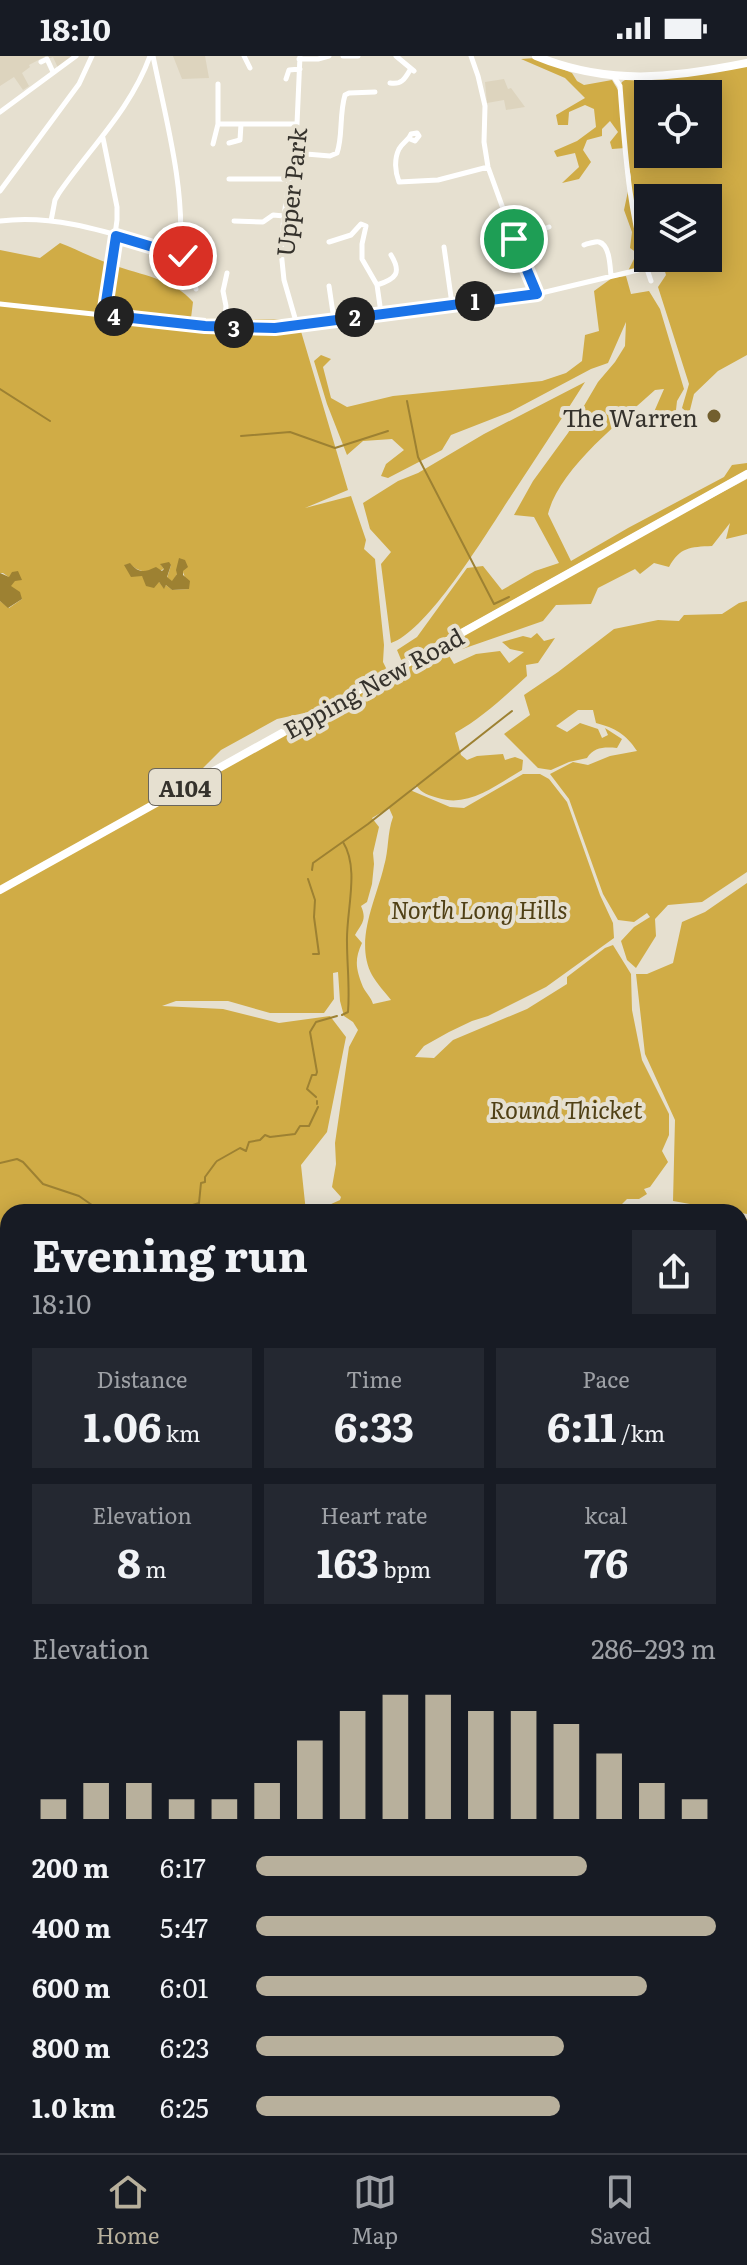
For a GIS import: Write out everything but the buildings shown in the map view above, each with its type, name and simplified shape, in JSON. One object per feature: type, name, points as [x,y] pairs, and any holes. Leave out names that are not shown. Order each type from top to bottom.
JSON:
[{"type":"main road","points":[[536,56],[619,80],[683,74],[747,63]]},
{"type":"main road","name":"Epping New Road","points":[[0,890],[747,474]]},
{"type":"street","points":[[0,112],[76,56]]},
{"type":"street","points":[[0,191],[71,95],[92,56]]},
{"type":"street","points":[[51,221],[59,193],[103,137],[152,56]]},
{"type":"street","points":[[152,56],[171,146],[182,224],[179,254]]},
{"type":"street","points":[[244,56],[250,68]]},
{"type":"street","points":[[300,58],[329,56]]},
{"type":"street","points":[[343,56],[358,56]]},
{"type":"street","points":[[390,83],[404,80],[412,70],[396,56]]},
{"type":"street","points":[[471,56],[485,106],[484,142],[488,167],[537,294]]},
{"type":"street","name":"Upper Park","points":[[297,325],[282,269],[281,251],[297,124],[300,58]]},
{"type":"street","points":[[41,62],[47,59],[53,72]]},
{"type":"street","points":[[286,79],[289,70],[300,69]]},
{"type":"street","points":[[619,80],[634,221]]},
{"type":"street","points":[[213,144],[218,124],[218,84]]},
{"type":"street","points":[[294,153],[330,156],[337,153],[345,95],[375,92]]},
{"type":"street","points":[[218,124],[297,124]]},
{"type":"street","points":[[229,143],[240,140],[241,124]]},
{"type":"street","points":[[103,137],[117,207],[116,236],[104,315]]},
{"type":"street","points":[[410,139],[398,151],[395,169],[399,182],[438,180],[488,167]]},
{"type":"street","points":[[232,181],[289,179]]},
{"type":"street","points":[[234,221],[263,222],[273,215],[284,216]]},
{"type":"street","points":[[0,221],[51,221],[88,228],[179,254],[189,268],[196,289]]},
{"type":"street","points":[[329,242],[351,235],[359,225],[364,224],[367,228],[362,259],[377,285],[381,313]]},
{"type":"street","points":[[514,239],[549,227]]},
{"type":"street","points":[[351,235],[363,240]]},
{"type":"street","points":[[584,245],[603,244],[607,249],[611,276]]},
{"type":"street","points":[[444,247],[452,304]]},
{"type":"street","points":[[377,285],[392,280],[396,275],[397,264],[391,255]]},
{"type":"street","points":[[0,304],[224,328],[275,328],[537,294],[634,271]]},
{"type":"street","points":[[648,272],[651,281]]},
{"type":"street","points":[[224,328],[226,306],[223,291],[227,273]]},
{"type":"street","points":[[329,286],[334,320]]},
{"type":"shaded area","points":[[0,56],[46,56],[29,65],[22,73],[29,86],[23,90],[14,77],[0,86]]},
{"type":"shaded area","points":[[46,56],[74,56],[58,68],[53,57],[48,59]]},
{"type":"shaded area","points":[[173,56],[205,56],[209,78],[182,79]]},
{"type":"shaded area","points":[[504,79],[508,89],[511,88],[525,107],[506,110],[504,100],[487,103],[485,82]]},
{"type":"shaded area","points":[[179,558],[185,560],[188,567],[183,575],[190,581],[189,589],[172,590],[166,585],[164,589],[159,582],[154,588],[146,586],[142,576],[131,577],[124,565],[130,563],[142,571],[156,567],[162,571],[164,569],[160,564],[169,562],[167,577],[172,581],[177,574]]},
{"type":"shaded area","points":[[18,571],[22,580],[15,581],[11,586],[20,592],[22,599],[8,608],[0,601],[0,573],[9,577],[12,572]]},
{"type":"green space","points":[[535,58],[572,73],[584,85],[612,80],[618,90],[628,78],[747,65],[747,355],[718,371],[694,394],[689,414],[682,408],[689,384],[658,287],[665,272],[722,272],[722,184],[634,184],[634,251],[630,248],[632,232],[624,210],[631,177],[625,148],[612,149],[610,142],[618,132],[610,121],[602,129],[602,136],[587,140],[583,150],[591,162],[579,179],[562,183],[579,167],[575,153],[557,157],[554,151],[577,141],[596,127],[594,109],[585,105],[569,112],[568,125],[558,125],[556,115],[585,98],[565,78],[521,59]]},
{"type":"green space","points":[[60,243],[106,263],[156,279],[176,288],[193,302],[191,318],[302,320],[300,328],[348,490],[305,508],[351,496],[366,540],[364,549],[375,559],[383,662],[387,670],[318,710],[277,719],[221,750],[193,778],[0,887],[0,601],[9,608],[22,599],[10,586],[14,581],[0,573],[0,250],[40,258]],"holes":[[[125,565],[155,572],[164,569],[161,565],[171,565],[167,578],[173,582],[177,574],[183,572],[189,589],[172,590],[166,585],[164,588],[159,582]]]},
{"type":"green space","points":[[626,276],[631,294],[649,291],[660,309],[684,389],[676,410],[682,412],[683,418],[666,423],[654,412],[664,389],[655,390],[578,463],[554,497],[548,514],[571,561],[724,477],[732,465],[747,463],[747,470],[402,662],[397,650],[417,637],[467,568],[483,566],[502,590],[535,571],[559,563],[534,517],[514,515],[598,382],[625,346],[626,322],[608,363],[510,412],[451,435],[442,450],[388,478],[381,476],[386,464],[404,450],[392,439],[363,441],[347,455],[314,361],[321,355],[331,359],[323,367],[331,398],[347,407],[393,396],[542,381],[566,373],[582,361],[585,335],[599,331],[594,291],[612,278]]},
{"type":"green space","points":[[585,382],[456,578],[422,620],[406,635],[391,643],[381,564],[391,552],[370,529],[363,503],[484,434]]},
{"type":"green space","points":[[747,479],[747,534],[726,539],[730,523],[712,546],[686,549],[677,555],[669,567],[654,563],[640,574],[635,569],[598,588],[591,604],[556,605],[543,621],[448,654],[454,664],[476,654],[500,651],[509,663],[524,652],[510,649],[502,642],[523,636],[531,638],[537,633],[544,641],[555,638],[538,663],[526,665],[527,676],[484,714],[455,733],[461,755],[467,760],[503,754],[505,760],[515,757],[523,760],[522,770],[482,793],[461,800],[432,796],[416,785],[410,790],[450,807],[464,808],[523,774],[540,774],[549,779],[567,802],[613,923],[614,938],[546,987],[449,1032],[424,1046],[415,1057],[434,1058],[453,1040],[527,1009],[567,984],[567,977],[613,945],[631,974],[632,1010],[642,1060],[669,1114],[669,1135],[662,1151],[668,1162],[650,1187],[644,1189],[647,1194],[639,1199],[627,1199],[622,1204],[331,1204],[341,1197],[332,1187],[336,1164],[335,1143],[349,1047],[358,1030],[344,1016],[338,972],[333,973],[334,999],[324,1013],[270,1013],[228,1001],[176,1001],[162,1006],[223,1009],[279,1023],[330,1016],[346,1037],[327,1132],[301,1165],[305,1204],[0,1204],[0,893],[361,692],[406,672],[405,668]],"holes":[[[389,808],[393,817],[386,860],[368,920],[365,948],[372,975],[391,1000],[373,1004],[359,975],[357,960],[362,943],[355,935],[364,918],[361,906],[367,902],[372,884],[373,853],[379,827],[372,818]]]},
{"type":"green space","points":[[747,601],[747,872],[702,902],[668,905],[655,919],[656,936],[636,968],[627,960],[621,941],[634,927],[650,917],[647,913],[634,922],[618,920],[603,894],[569,799],[550,774],[573,762],[588,765],[610,756],[637,751],[620,732],[596,723],[593,710],[578,710],[556,726],[567,732],[580,723],[598,729],[602,738],[608,735],[605,728],[622,739],[617,748],[600,748],[587,758],[569,762],[551,770],[538,768],[504,734],[530,715],[524,695],[614,629],[658,620],[679,621],[684,615],[722,614]]},
{"type":"green space","points":[[747,883],[747,1204],[673,1201],[675,1120],[645,1054],[636,974],[647,974],[673,963],[682,922],[705,912]]},
{"type":"waterway","points":[[0,389],[50,421]]},
{"type":"waterway","points":[[407,401],[418,457],[494,604],[509,597]]},
{"type":"waterway","points":[[241,436],[290,432],[335,448],[388,431]]},
{"type":"waterway","points":[[312,870],[313,863],[512,711]]},
{"type":"waterway","points":[[342,1015],[348,1012],[347,930],[351,877],[351,865],[343,842]]},
{"type":"waterway","points":[[308,879],[315,900],[319,954],[313,954]]},
{"type":"waterway","points":[[316,1097],[307,1089],[312,1075],[317,1072],[310,1032],[316,1022],[337,1016]]},
{"type":"waterway","points":[[217,1161],[240,1148],[246,1151],[249,1142],[260,1140],[265,1135],[295,1134],[300,1126],[309,1126],[318,1107]]},
{"type":"waterway","points":[[0,1163],[17,1159],[43,1184],[79,1196],[90,1204]]},
{"type":"waterway","points":[[196,1204],[199,1203],[201,1183],[205,1182],[205,1177],[216,1162]]},
{"type":"place","name":"The Warren","points":[[714,416]]},
{"type":"route","points":[[183,256],[116,236],[104,315],[237,329],[275,328],[537,294],[514,239]]},
{"type":"park label","name":"North Long Hills","points":[[479,908]]},
{"type":"park label","name":"Round Thicket","points":[[566,1108]]}]
